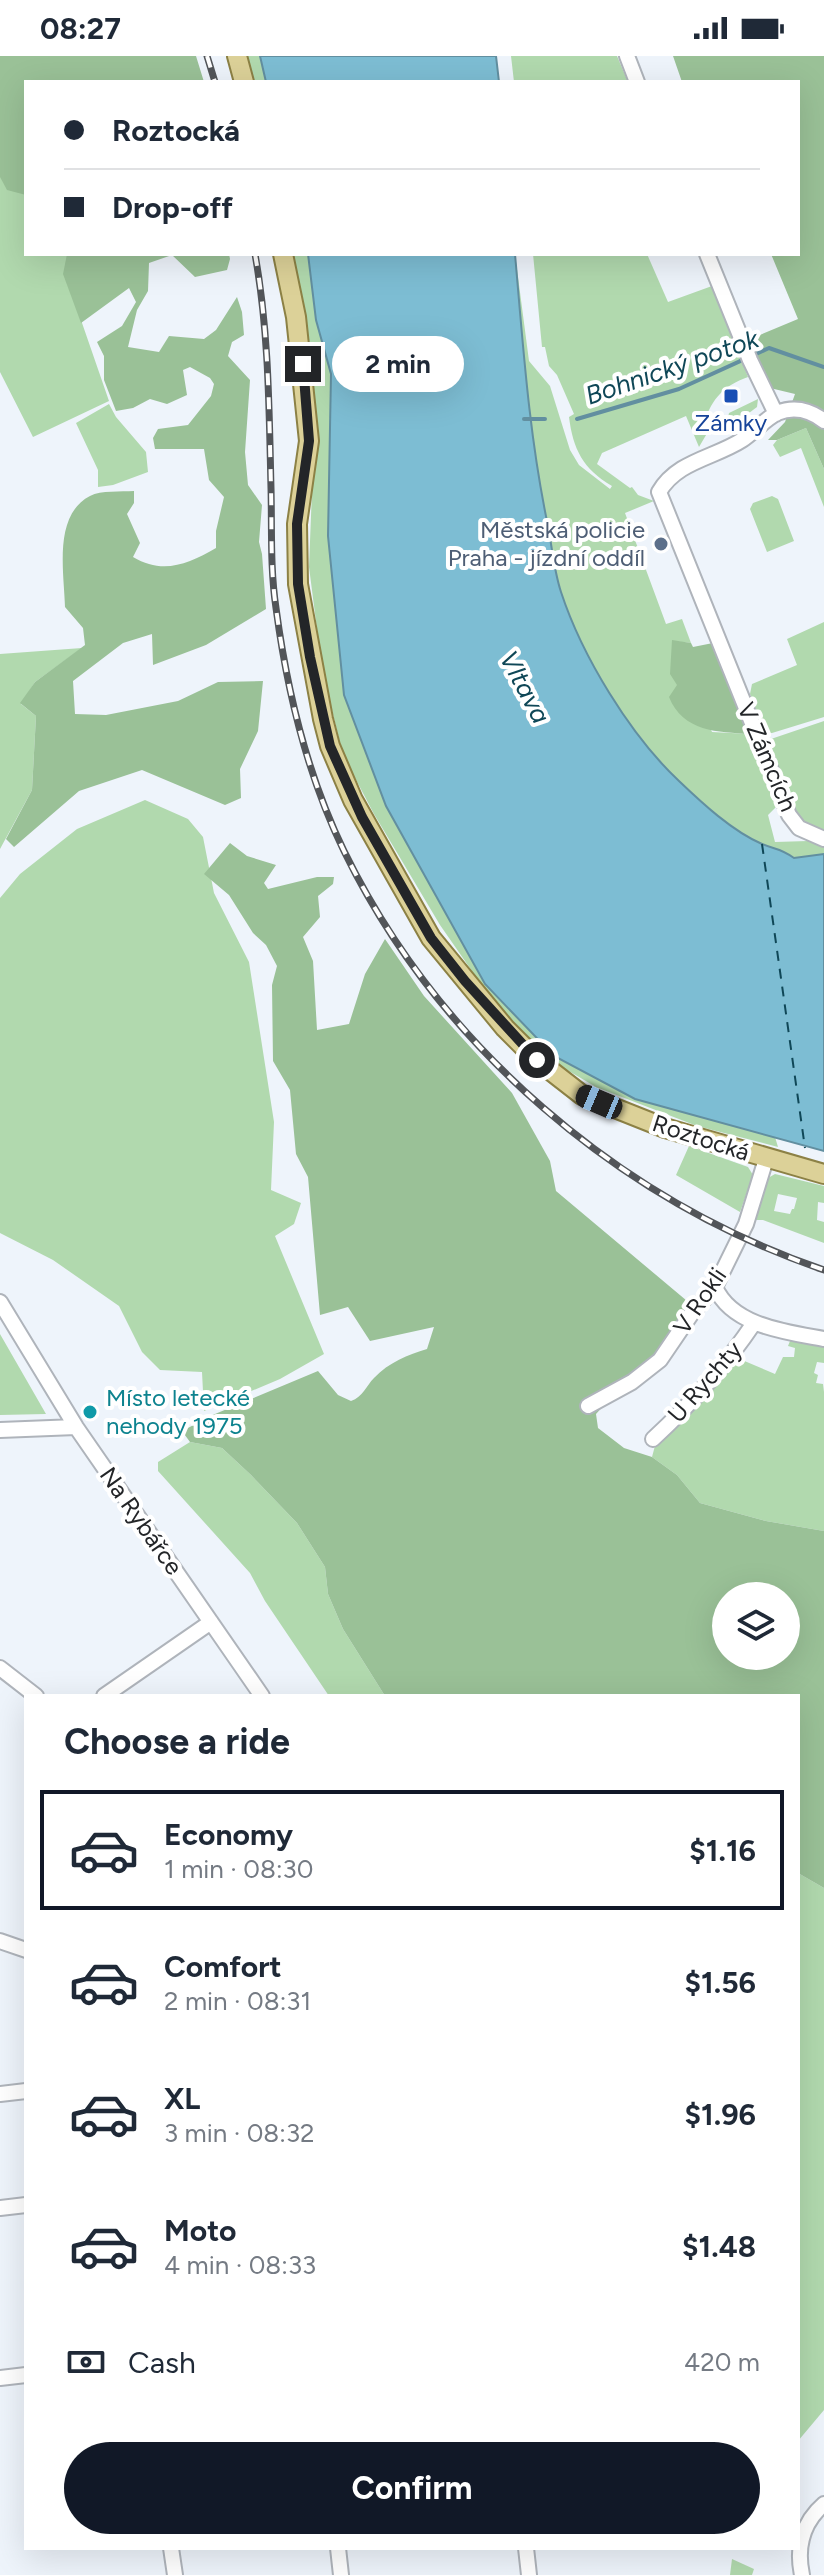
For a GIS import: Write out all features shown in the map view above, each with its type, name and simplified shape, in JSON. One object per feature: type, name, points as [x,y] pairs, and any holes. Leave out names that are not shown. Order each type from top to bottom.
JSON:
[{"type":"main road","points":[[237,56],[243,80]]},
{"type":"main road","name":"Roztocká","points":[[283,256],[301,349],[309,441],[297,534],[300,598],[310,657],[330,746],[371,834],[431,938],[505,1028],[560,1080],[582,1095],[665,1128],[824,1174]]},
{"type":"street","points":[[627,56],[636,80]]},
{"type":"street","points":[[708,256],[776,414],[794,409],[809,411],[824,421]]},
{"type":"street","name":"V Zámcích","points":[[776,414],[740,441],[679,469],[667,479],[659,492],[789,815],[799,828],[824,839]]},
{"type":"street","name":"V Rokli","points":[[588,1406],[632,1382],[660,1360],[692,1313],[715,1287],[746,1224],[766,1159]]},
{"type":"street","points":[[715,1287],[727,1306],[754,1323],[824,1339]]},
{"type":"street","name":"Na Rybářce","points":[[0,1302],[76,1427],[261,1694]]},
{"type":"street","name":"U Rychty","points":[[653,1439],[730,1359],[754,1323]]},
{"type":"street","points":[[0,1430],[76,1427]]},
{"type":"street","points":[[107,1694],[211,1622]]},
{"type":"street","points":[[0,1668],[33,1694]]},
{"type":"street","points":[[0,1941],[24,1949]]},
{"type":"street","points":[[0,2094],[24,2091]]},
{"type":"street","points":[[0,2208],[24,2205]]},
{"type":"street","points":[[0,2378],[24,2375]]},
{"type":"street","points":[[802,2575],[800,2541],[807,2522],[824,2504]]},
{"type":"street","points":[[171,2550],[175,2575]]},
{"type":"street","points":[[338,2550],[341,2575]]},
{"type":"street","points":[[526,2550],[529,2575]]},
{"type":"green space","points":[[0,56],[196,56],[203,80],[24,80],[24,194],[7,190],[0,177]]},
{"type":"green space","points":[[247,56],[260,56],[266,80],[253,80]]},
{"type":"green space","points":[[511,56],[617,56],[627,80],[514,80]]},
{"type":"green space","points":[[673,56],[824,56],[824,469],[806,428],[777,440],[768,440],[785,422],[795,394],[770,388],[748,340],[798,319],[772,256],[800,256],[800,80],[681,80]]},
{"type":"green space","points":[[0,167],[24,190],[24,256],[68,256],[81,320],[109,401],[33,437],[0,372]]},
{"type":"green space","points":[[67,256],[169,256],[149,263],[148,291],[137,310],[128,347],[159,352],[169,336],[204,339],[216,330],[237,297],[244,335],[232,342],[228,356],[250,380],[245,452],[248,485],[262,505],[259,542],[266,609],[206,645],[153,665],[152,634],[123,643],[73,681],[75,714],[106,715],[178,701],[218,682],[263,681],[258,731],[240,769],[241,798],[225,805],[142,770],[79,791],[14,847],[6,839],[32,790],[36,716],[20,703],[35,682],[85,645],[83,628],[65,607],[63,546],[70,516],[78,505],[95,494],[134,491],[134,503],[127,514],[140,543],[133,557],[155,565],[175,565],[216,548],[216,531],[224,497],[209,480],[204,449],[155,449],[153,438],[158,429],[188,425],[211,396],[214,384],[210,378],[190,367],[183,370],[187,395],[167,404],[150,399],[133,408],[116,411],[104,380],[104,356],[97,342],[122,326],[136,302],[129,288],[81,323],[63,274]]},
{"type":"green space","points":[[173,256],[229,256],[227,270],[195,277]]},
{"type":"green space","points":[[292,256],[308,256],[316,320],[331,374],[328,536],[775,1137],[778,1147],[697,1126],[596,1087],[550,1060],[490,997],[440,925],[374,814],[343,755],[318,637],[309,567],[315,413],[312,363]]},
{"type":"green space","points":[[515,256],[529,361],[550,386],[570,450],[579,465],[610,489],[612,486],[594,473],[581,457],[573,439],[569,417],[574,414],[557,375],[549,366],[545,347],[542,347],[533,256],[648,256],[668,302],[712,286],[748,377],[732,384],[715,400],[704,422],[709,430],[699,447],[686,416],[602,453],[597,464],[632,487],[638,495],[654,501],[625,513],[666,624],[682,619],[691,643],[672,641],[712,732],[750,734],[780,803],[768,815],[775,842],[808,841],[824,845],[824,854],[794,859],[740,832],[718,816],[660,762],[609,693],[581,643],[561,592],[541,492]]},
{"type":"green space","points":[[758,399],[757,407],[729,428],[726,427],[729,413]]},
{"type":"green space","points":[[109,404],[146,452],[148,472],[98,487],[98,470],[76,423]]},
{"type":"green space","points":[[806,428],[824,469],[824,507],[801,448],[780,457],[773,445],[777,440]]},
{"type":"green space","points":[[772,496],[778,499],[794,541],[767,552],[750,509],[753,503]]},
{"type":"green space","points":[[824,622],[824,717],[764,733],[750,694],[752,684],[797,665],[787,639]]},
{"type":"green space","points":[[672,640],[691,643],[693,647],[713,643],[750,734],[703,728],[692,724],[675,709],[669,697],[677,685],[670,674]]},
{"type":"green space","points":[[82,648],[35,682],[21,704],[36,716],[32,790],[0,849],[0,654]]},
{"type":"green space","points":[[824,721],[824,834],[793,815],[766,744],[768,740]]},
{"type":"green space","points":[[145,800],[188,819],[203,837],[214,893],[249,962],[274,1122],[271,1190],[301,1203],[294,1224],[275,1236],[324,1354],[280,1379],[204,1411],[202,1372],[160,1370],[142,1352],[119,1306],[53,1260],[0,1233],[0,898],[20,874],[77,829]]},
{"type":"green space","points":[[230,843],[247,856],[276,865],[264,883],[268,889],[317,877],[334,877],[333,884],[318,896],[320,917],[303,937],[313,961],[317,1030],[349,1024],[365,974],[385,939],[424,996],[512,1093],[550,1161],[556,1191],[693,1306],[650,1365],[625,1382],[596,1414],[598,1428],[624,1448],[652,1457],[677,1475],[700,1503],[766,1521],[824,1531],[824,1888],[800,1874],[800,1694],[384,1694],[343,1629],[328,1594],[325,1567],[297,1523],[222,1448],[190,1442],[182,1431],[318,1371],[338,1395],[351,1401],[386,1368],[427,1349],[434,1327],[370,1341],[348,1307],[320,1315],[308,1177],[296,1154],[290,1090],[273,1061],[272,985],[277,966],[266,945],[253,933],[229,895],[204,874]]},
{"type":"green space","points":[[689,1146],[748,1167],[753,1175],[740,1212],[676,1175]]},
{"type":"green space","points":[[775,1174],[824,1186],[824,1203],[818,1202],[817,1220],[824,1222],[824,1243],[763,1220],[753,1220],[768,1178]],"holes":[[[778,1194],[797,1198],[790,1214],[774,1211]]]},
{"type":"green space","points":[[0,1334],[46,1414],[0,1415]]},
{"type":"green space","points":[[790,1341],[824,1346],[824,1363],[817,1362],[814,1373],[818,1375],[816,1383],[823,1384],[824,1392],[824,1531],[766,1521],[700,1503],[677,1475],[652,1457],[656,1442],[735,1357],[775,1374],[783,1357],[794,1357],[795,1348],[788,1346]]},
{"type":"green space","points":[[190,1442],[222,1448],[251,1475],[297,1523],[325,1567],[328,1594],[343,1629],[384,1694],[328,1694],[265,1601],[250,1573],[158,1471],[158,1462]]},
{"type":"green space","points":[[800,1874],[824,1888],[824,2410],[800,2439]]},
{"type":"green space","points":[[732,2559],[754,2569],[752,2575],[730,2575]]},
{"type":"water","points":[[260,56],[496,56],[499,80],[266,80]]},
{"type":"water","name":"Vltava","points":[[308,256],[515,256],[531,424],[541,492],[561,592],[581,642],[610,693],[643,741],[679,781],[718,816],[740,832],[794,858],[824,854],[824,1151],[635,1099],[554,1056],[485,984],[386,806],[344,695],[328,536],[331,374],[316,320]]},
{"type":"waterway","name":"Bohnický potok","points":[[577,419],[679,389],[769,348],[824,367]]},
{"type":"waterway","name":"Bohnický potok","points":[[524,419],[545,419]]},
{"type":"ferry route","points":[[762,844],[805,1148]]},
{"type":"railway","points":[[207,56],[214,80]]},
{"type":"railway","points":[[255,256],[268,371],[273,578],[286,670],[300,732],[319,793],[344,851],[383,922],[430,989],[484,1051],[543,1107],[607,1158],[676,1202],[748,1240],[824,1270]]},
{"type":"place","name":"Zámky","points":[[731,396]]},
{"type":"place","name":"Městská policie Praha - jízdní oddíl","points":[[661,544]]},
{"type":"place","name":"Místo letecké nehody 1975","points":[[90,1412]]},
{"type":"route","points":[[303,364],[309,441],[297,524],[298,584],[330,746],[353,800],[431,938],[505,1028],[537,1060]]}]
